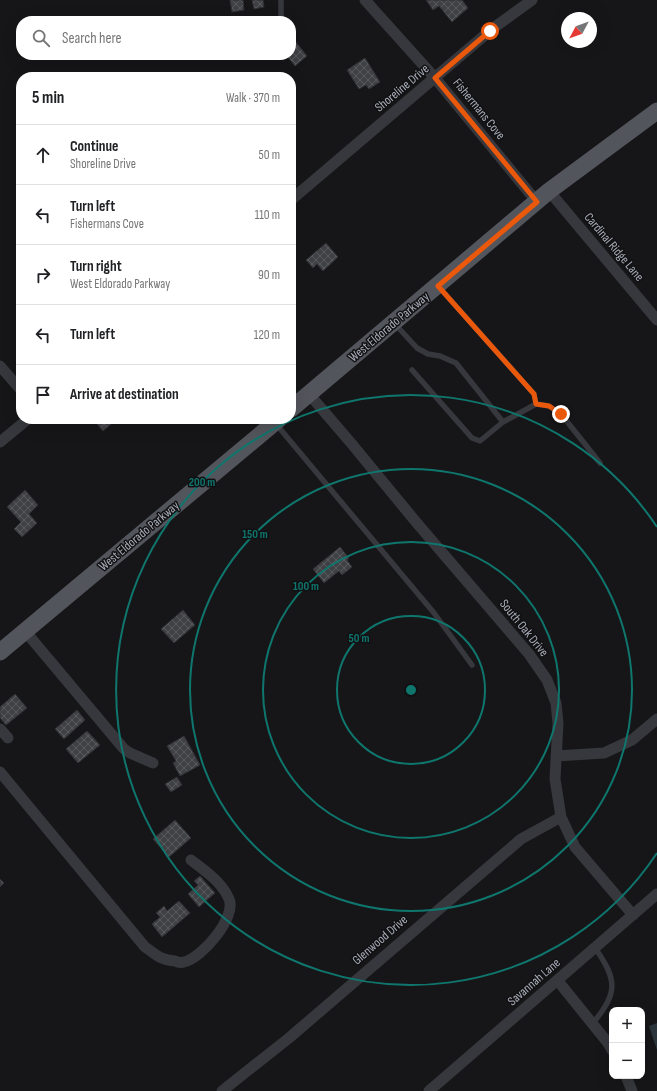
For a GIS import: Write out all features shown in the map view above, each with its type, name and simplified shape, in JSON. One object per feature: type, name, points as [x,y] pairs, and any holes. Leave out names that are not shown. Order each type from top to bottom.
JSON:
[{"type":"main road","name":"West Eldorado Parkway","points":[[296,405],[543,196],[657,111]]},
{"type":"main road","name":"West Eldorado Parkway","points":[[0,652],[273,424]]},
{"type":"street","name":"Fishermans Cove","points":[[365,0],[543,196]]},
{"type":"street","name":"Shoreline Drive","points":[[296,196],[492,29],[532,0]]},
{"type":"street","name":"Cardinal Ridge Lane","points":[[543,196],[657,320]]},
{"type":"street","points":[[0,366],[16,384]]},
{"type":"street","name":"South Oak Drive","points":[[309,394],[529,654],[547,680],[556,703],[558,723],[555,779],[561,817],[575,847],[633,915]]},
{"type":"street","points":[[0,442],[22,424]]},
{"type":"street","points":[[25,631],[124,749],[154,763]]},
{"type":"street","points":[[556,756],[604,753],[632,740],[657,719]]},
{"type":"street","points":[[0,728],[8,738]]},
{"type":"street","points":[[0,772],[145,947],[164,960],[184,962],[198,954],[215,938],[230,914],[230,900],[221,886],[191,860]]},
{"type":"street","name":"Glenwood Drive","points":[[222,1091],[289,1038],[521,839],[561,817]]},
{"type":"street","name":"Savannah Lane","points":[[429,1091],[657,894]]},
{"type":"street","points":[[558,981],[609,1045]]},
{"type":"street","points":[[627,1079],[632,1091]]},
{"type":"lane","points":[[281,0],[281,16]]},
{"type":"lane","points":[[438,286],[534,394],[536,404]]},
{"type":"lane","points":[[394,323],[417,348],[428,354],[440,356],[456,363],[503,422]]},
{"type":"lane","points":[[412,370],[472,438],[480,441],[503,422],[536,404],[549,406],[561,414],[600,463]]},
{"type":"lane","points":[[279,424],[434,613],[472,665]]},
{"type":"lane","points":[[592,1024],[602,1012],[611,996],[612,977],[607,965],[595,948]]},
{"type":"shaded area","points":[[657,1023],[657,1050],[649,1026]]},
{"type":"building","points":[[230,0],[243,0],[244,10],[232,12]]},
{"type":"building","points":[[252,0],[263,0],[264,7],[254,9]]},
{"type":"building","points":[[426,0],[462,0],[468,8],[452,22],[439,6],[433,10]]},
{"type":"building","points":[[296,42],[307,56],[295,66],[290,60],[296,60]]},
{"type":"building","points":[[365,58],[380,82],[369,89],[366,85],[359,89],[347,70]]},
{"type":"building","points":[[326,243],[338,257],[323,271],[317,264],[313,268],[306,260]]},
{"type":"building","points":[[97,424],[111,424],[103,431]]},
{"type":"building","points":[[25,490],[38,505],[29,514],[37,523],[22,537],[14,529],[21,522],[7,507]]},
{"type":"building","points":[[340,547],[349,558],[347,560],[352,567],[342,575],[339,571],[324,583],[313,569]]},
{"type":"building","points":[[183,610],[195,625],[174,643],[161,629]]},
{"type":"building","points":[[15,694],[27,708],[6,725],[0,718],[0,707]]},
{"type":"building","points":[[77,710],[85,720],[64,739],[55,729]]},
{"type":"building","points":[[87,731],[100,745],[78,763],[66,749]]},
{"type":"building","points":[[184,736],[200,765],[180,776],[173,763],[176,761],[167,746]]},
{"type":"building","points":[[177,777],[182,785],[171,792],[165,784]]},
{"type":"building","points":[[175,820],[191,838],[169,857],[153,839]]},
{"type":"building","points":[[200,876],[215,893],[199,907],[188,894],[198,885],[194,881]]},
{"type":"building","points":[[0,879],[4,883],[0,887]]},
{"type":"building","points":[[179,901],[190,913],[162,937],[152,924],[160,917],[156,913],[164,906],[167,911]]},
{"type":"route","points":[[490,31],[435,78],[537,202],[438,286],[534,394],[536,404],[549,406],[561,414]]}]
